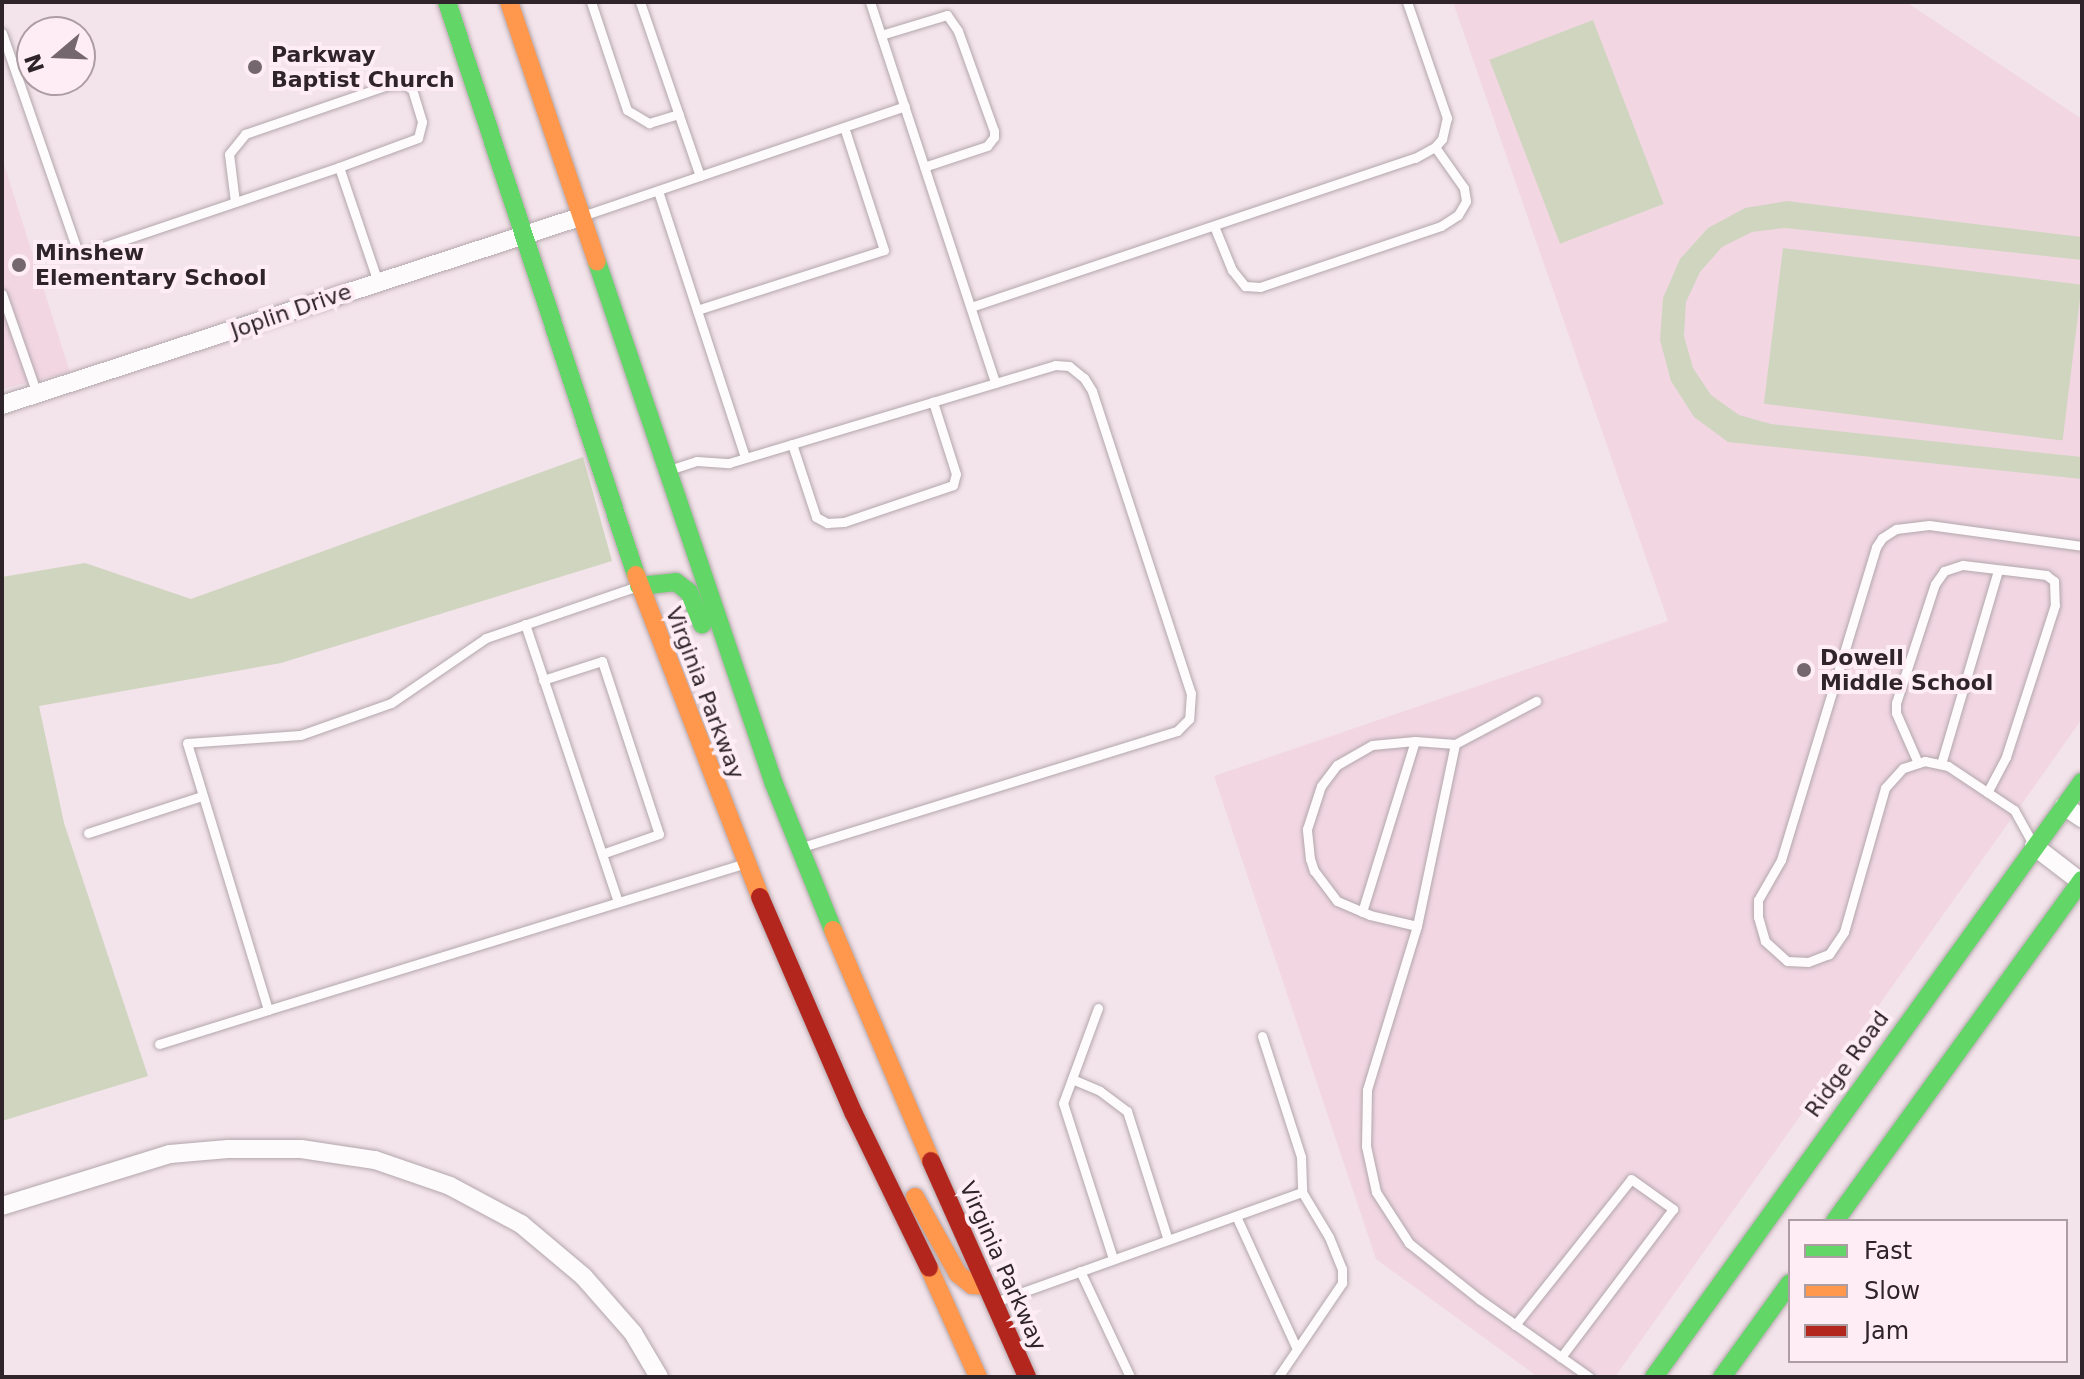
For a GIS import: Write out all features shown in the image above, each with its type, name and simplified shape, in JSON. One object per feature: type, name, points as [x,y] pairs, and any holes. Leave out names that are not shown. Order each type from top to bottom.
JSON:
[{"type":"main road","name":"Virginia Parkway","points":[[447,2],[639,586],[746,863],[854,1114],[901,1207],[978,1377]]},
{"type":"main road","name":"Virginia Parkway","points":[[509,2],[666,471],[799,848],[884,1056],[1027,1377]]},
{"type":"main road","points":[[639,586],[676,582],[689,592],[727,688],[749,710]]},
{"type":"main road","name":"Ridge Road","points":[[1654,1377],[2082,782]]},
{"type":"main road","points":[[1836,1219],[2081,882]]},
{"type":"main road","points":[[854,1114],[878,1126],[958,1274],[991,1294]]},
{"type":"main road","points":[[1722,1377],[1788,1286]]},
{"type":"street","name":"Joplin Drive","points":[[2,405],[38,397],[524,233],[580,217]]},
{"type":"street","points":[[2064,806],[2082,818]]},
{"type":"street","points":[[2034,846],[2081,882]]},
{"type":"street","points":[[2,1206],[170,1154],[228,1149],[301,1149],[375,1160],[450,1186],[521,1224],[583,1276],[633,1333],[659,1377]]},
{"type":"lane","points":[[591,2],[627,110],[649,123],[679,114]]},
{"type":"lane","points":[[640,2],[700,176]]},
{"type":"lane","points":[[870,2],[995,383]]},
{"type":"lane","points":[[971,307],[1415,158],[1435,147],[1442,139],[1447,118],[1407,2]]},
{"type":"lane","points":[[881,35],[947,15],[958,31],[994,131],[987,146],[924,167]]},
{"type":"lane","points":[[2,33],[79,255],[339,167],[418,138],[422,122],[412,89],[403,84],[388,85],[245,134],[229,154],[235,202]]},
{"type":"lane","points":[[580,217],[905,106]]},
{"type":"lane","points":[[697,310],[884,250],[844,127]]},
{"type":"lane","points":[[1214,226],[1232,270],[1245,286],[1260,287],[1441,226],[1458,215],[1466,201],[1464,188],[1435,147]]},
{"type":"lane","points":[[339,167],[378,282]]},
{"type":"lane","points":[[658,191],[745,457]]},
{"type":"lane","points":[[2,294],[38,397]]},
{"type":"lane","points":[[666,471],[697,461],[729,463],[1061,364],[1084,378],[1092,391],[1191,693],[1189,719],[1177,731],[799,848]]},
{"type":"lane","points":[[792,444],[816,517],[827,523],[844,522],[953,485],[956,474],[933,402]]},
{"type":"lane","points":[[2034,846],[2014,810],[1941,764],[1918,763],[1903,768],[1885,788],[1844,932],[1829,954],[1808,962],[1787,961],[1765,941],[1758,917],[1758,900],[1781,860],[1876,547],[1882,538],[1896,529],[1929,525],[2082,546]]},
{"type":"lane","points":[[1918,763],[1896,713],[1896,703],[1935,584],[1954,566],[2046,575],[2054,581],[2057,591],[2023,710],[2006,757],[1987,792]]},
{"type":"lane","points":[[1941,764],[1998,570]]},
{"type":"lane","points":[[268,1010],[187,743],[300,735],[391,703],[486,638],[639,586]]},
{"type":"lane","points":[[525,624],[618,902]]},
{"type":"lane","points":[[543,680],[602,661],[659,834],[602,854]]},
{"type":"lane","points":[[1417,926],[1362,912],[1337,901],[1314,871],[1307,843],[1309,819],[1321,786],[1337,765],[1372,745],[1415,741],[1455,744],[1536,701]]},
{"type":"lane","points":[[1362,912],[1415,741]]},
{"type":"lane","points":[[1455,744],[1417,926],[1367,1090],[1366,1146],[1376,1192],[1409,1243],[1515,1325],[1589,1377]]},
{"type":"lane","points":[[88,833],[202,796]]},
{"type":"lane","points":[[159,1044],[746,863]]},
{"type":"lane","points":[[1098,1008],[1064,1110],[1113,1259]]},
{"type":"lane","points":[[1262,1036],[1301,1157],[1302,1192],[1329,1237],[1342,1269],[1342,1283],[1278,1377]]},
{"type":"lane","points":[[1072,1079],[1100,1091],[1127,1111],[1168,1240]]},
{"type":"lane","points":[[1515,1325],[1631,1179],[1673,1209],[1561,1357]]},
{"type":"lane","points":[[991,1294],[1080,1271],[1302,1192]]},
{"type":"lane","points":[[1236,1216],[1297,1349]]},
{"type":"lane","points":[[1080,1271],[1130,1377]]},
{"type":"shaded area","name":"Dowell Middle School","points":[[1453,2],[1906,2],[2082,119],[2082,719],[1615,1377],[1538,1377],[1376,1259],[1214,776],[1668,621]]},
{"type":"shaded area","name":"Minshew Elementary School","points":[[2,158],[70,372],[2,389]]},
{"type":"green space","points":[[1593,20],[1664,204],[1560,244],[1489,60]]},
{"type":"green space","points":[[1787,201],[2082,237],[2082,260],[1785,228],[1752,232],[1722,247],[1700,272],[1686,302],[1684,336],[1693,368],[1711,395],[1739,415],[1771,424],[2082,457],[2082,479],[1728,442],[1694,417],[1671,381],[1660,340],[1663,298],[1680,259],[1708,228],[1745,208]]},
{"type":"green space","points":[[1783,248],[2082,285],[2063,441],[1764,404]]},
{"type":"green space","points":[[583,457],[612,561],[281,663],[39,706],[64,823],[148,1076],[2,1121],[2,577],[85,563],[191,599]]},
{"type":"traffic: fast","points":[[447,2],[636,575]]},
{"type":"traffic: fast","points":[[597,262],[774,784],[833,930]]},
{"type":"traffic: fast","points":[[639,586],[676,582],[689,592],[702,624]]},
{"type":"traffic: fast","points":[[1654,1377],[2082,782]]},
{"type":"traffic: fast","points":[[1836,1219],[2082,880]]},
{"type":"traffic: fast","points":[[1722,1377],[1788,1286]]},
{"type":"traffic: slow","points":[[509,2],[597,262]]},
{"type":"traffic: slow","points":[[636,575],[760,897]]},
{"type":"traffic: slow","points":[[833,930],[931,1161]]},
{"type":"traffic: slow","points":[[915,1197],[958,1274],[972,1285],[987,1286]]},
{"type":"traffic: slow","points":[[929,1268],[978,1377]]},
{"type":"traffic: jam","points":[[760,897],[854,1114],[929,1268]]},
{"type":"traffic: jam","points":[[931,1161],[1027,1377]]},
{"type":"place","name":"Parkway Baptist Church","points":[[255,67]]},
{"type":"place","name":"Minshew Elementary School","points":[[19,265]]},
{"type":"place","name":"Dowell Middle School","points":[[1804,670]]}]
